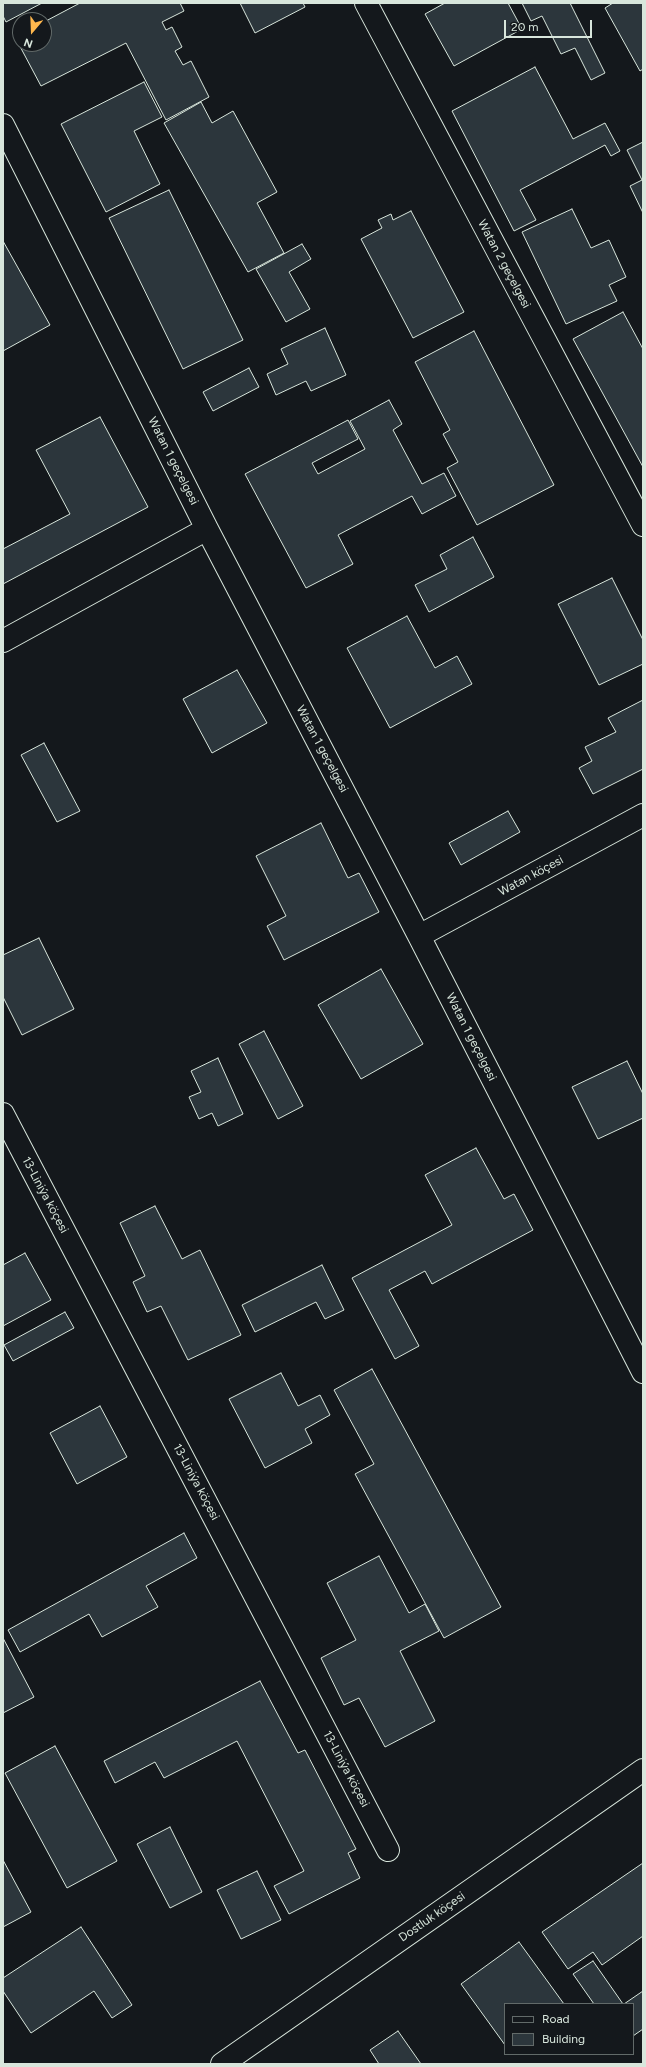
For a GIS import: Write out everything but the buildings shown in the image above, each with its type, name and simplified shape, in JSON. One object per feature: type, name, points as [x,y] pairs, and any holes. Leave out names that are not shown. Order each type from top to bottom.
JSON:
[{"type":"street","name":"Watan 2 geçelgesi","points":[[366,3],[643,525]]},
{"type":"street","name":"Watan 1 geçelgesi","points":[[3,125],[206,529],[419,936],[643,1372]]},
{"type":"street","points":[[3,641],[206,529]]},
{"type":"street","name":"Watan köçesi","points":[[419,936],[643,816]]},
{"type":"street","name":"13-Liniýa köçesi","points":[[3,1114],[388,1850]]},
{"type":"street","name":"Dostluk köçesi","points":[[222,2064],[643,1770]]}]
